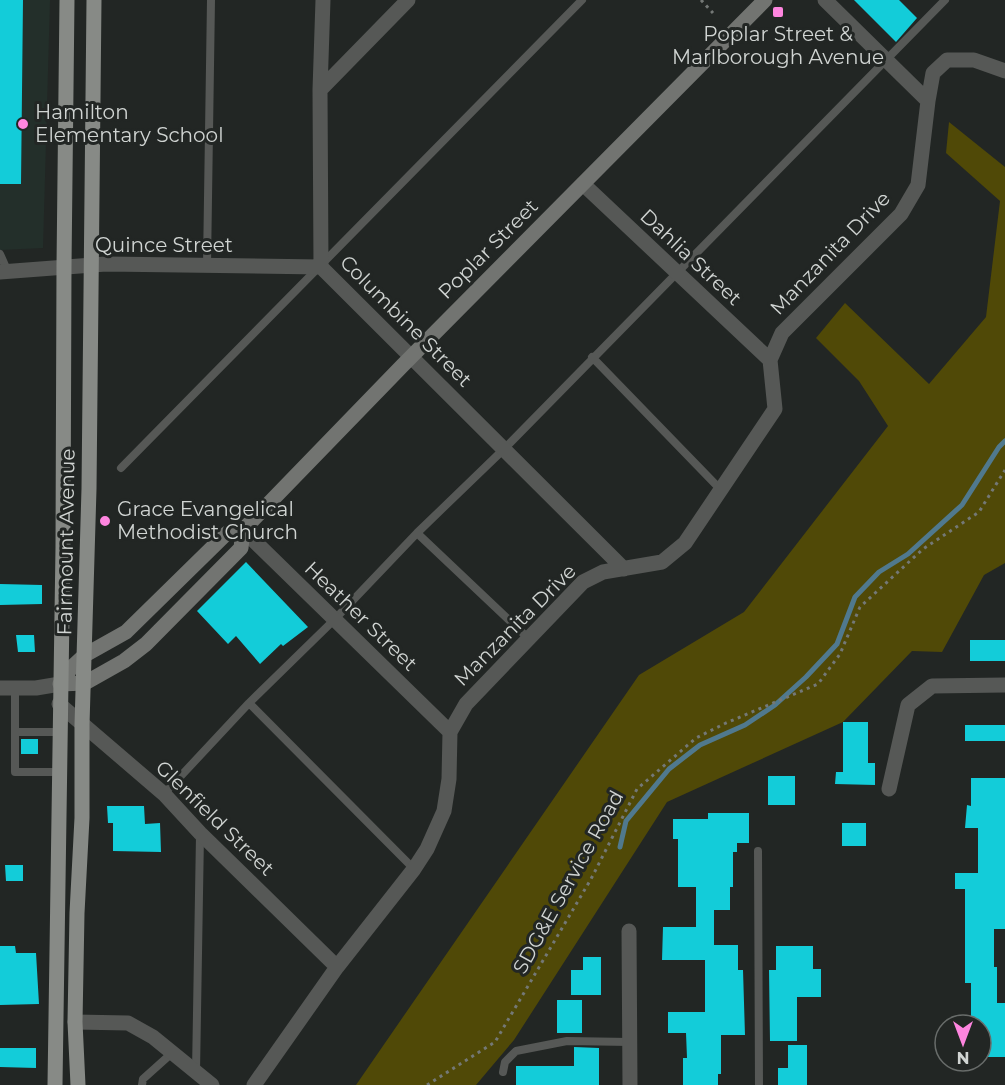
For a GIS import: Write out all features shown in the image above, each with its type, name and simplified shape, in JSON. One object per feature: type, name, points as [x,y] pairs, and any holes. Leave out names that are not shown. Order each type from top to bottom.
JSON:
[{"type":"main road","name":"Fairmount Avenue","points":[[55,1085],[63,547],[67,0]]},
{"type":"main road","name":"Fairmount Avenue","points":[[78,1085],[75,1022],[85,683],[94,0]]},
{"type":"street","name":"Columbine Street","points":[[323,0],[320,90],[321,267],[624,569]]},
{"type":"street","points":[[320,90],[408,0]]},
{"type":"street","name":"Poplar Street","points":[[60,684],[71,668],[85,655],[126,632],[227,533],[243,530],[765,0]]},
{"type":"street","points":[[825,0],[928,101]]},
{"type":"street","name":"Manzanita Drive","points":[[254,1085],[337,967],[427,849],[444,811],[449,779],[450,732],[466,704],[583,582],[603,572],[662,562],[685,543],[775,409],[770,360],[782,333],[901,213],[918,185],[933,73],[947,60],[974,60],[1005,71]]},
{"type":"street","name":"Dahlia Street","points":[[583,184],[770,360]]},
{"type":"street","name":"Quince Street","points":[[4,272],[92,265],[321,267]]},
{"type":"street","name":"Poplar Street","points":[[60,684],[85,683],[124,661],[146,644],[241,548],[243,530]]},
{"type":"street","name":"Heather Street","points":[[243,530],[450,732]]},
{"type":"street","points":[[8,688],[36,688],[60,684]]},
{"type":"street","points":[[889,789],[908,705],[932,686],[1005,685]]},
{"type":"street","name":"Glenfield Street","points":[[59,704],[164,794],[200,833],[337,967]]},
{"type":"street","points":[[629,932],[630,1085]]},
{"type":"street","points":[[75,1022],[128,1023],[153,1037],[212,1085]]},
{"type":"lane","points":[[207,265],[211,0]]},
{"type":"lane","points":[[121,468],[582,0]]},
{"type":"lane","points":[[164,794],[249,703],[335,619],[417,532],[504,449],[945,0]]},
{"type":"lane","points":[[0,254],[4,272]]},
{"type":"lane","points":[[592,357],[720,489]]},
{"type":"lane","points":[[417,532],[528,638]]},
{"type":"lane","points":[[8,688],[15,732],[15,772],[58,772]]},
{"type":"lane","points":[[249,703],[414,869]]},
{"type":"lane","points":[[15,732],[59,732]]},
{"type":"lane","points":[[196,1072],[200,833]]},
{"type":"lane","points":[[758,851],[759,1085]]},
{"type":"lane","points":[[503,1072],[505,1062],[516,1052],[567,1041],[630,1042]]},
{"type":"lane","points":[[142,1085],[143,1079],[172,1053]]},
{"type":"path","points":[[701,0],[713,13]]},
{"type":"path","name":"SDG&E Service Road","points":[[427,1085],[495,1042],[591,879],[636,789],[696,738],[818,684],[840,654],[860,607],[922,549],[978,512],[1005,470]]},
{"type":"shaded area","name":"Hamilton Elementary School","points":[[0,0],[50,0],[43,248],[0,250]]},
{"type":"shaded area","points":[[949,122],[1005,167],[1005,563],[984,575],[942,652],[912,651],[843,722],[667,802],[514,1040],[476,1085],[356,1085],[639,675],[744,612],[888,426],[859,381],[816,338],[845,303],[929,384],[986,317],[1000,201],[946,153]]},
{"type":"building","points":[[0,0],[23,0],[21,184],[0,184]]},
{"type":"building","points":[[854,0],[899,0],[917,18],[896,42]]},
{"type":"building","points":[[246,562],[308,627],[283,646],[281,644],[260,664],[236,636],[228,644],[197,611]]},
{"type":"building","points":[[0,584],[42,585],[42,604],[0,605]]},
{"type":"building","points":[[16,635],[34,635],[35,652],[18,652]]},
{"type":"building","points":[[970,640],[1005,640],[1005,661],[970,661]]},
{"type":"building","points":[[843,722],[868,722],[868,763],[875,763],[875,785],[835,784],[836,772],[843,772]]},
{"type":"building","points":[[965,725],[1005,725],[1005,741],[965,741]]},
{"type":"building","points":[[21,739],[38,739],[38,754],[21,754]]},
{"type":"building","points":[[768,776],[795,776],[795,805],[768,805]]},
{"type":"building","points":[[971,778],[1005,778],[1005,929],[994,929],[994,967],[997,967],[997,1003],[1005,1003],[1005,1057],[993,1057],[993,1013],[971,1013],[971,983],[965,983],[965,889],[955,889],[955,873],[978,873],[978,828],[965,828],[967,805],[971,806]]},
{"type":"building","points":[[107,806],[144,806],[145,824],[160,823],[161,852],[113,851],[113,823],[108,823]]},
{"type":"building","points":[[708,813],[749,813],[749,843],[737,843],[737,852],[733,852],[733,887],[730,887],[730,910],[714,910],[714,945],[738,945],[738,970],[743,970],[745,1035],[721,1035],[721,1074],[718,1074],[718,1085],[683,1085],[683,1058],[687,1058],[686,1033],[668,1033],[668,1012],[705,1012],[705,960],[662,960],[663,927],[696,927],[696,887],[678,887],[678,839],[673,839],[673,819],[708,819]]},
{"type":"building","points":[[842,823],[866,823],[866,846],[842,846]]},
{"type":"building","points":[[5,865],[23,865],[23,881],[6,881]]},
{"type":"building","points":[[0,946],[15,946],[16,953],[36,953],[39,1004],[0,1005]]},
{"type":"building","points":[[776,946],[813,946],[813,969],[821,969],[821,997],[797,997],[797,1041],[770,1041],[769,970],[776,970]]},
{"type":"building","points":[[583,957],[601,957],[601,995],[571,995],[571,970],[583,970]]},
{"type":"building","points":[[557,1000],[582,1000],[582,1033],[557,1033]]},
{"type":"building","points":[[788,1045],[807,1045],[807,1085],[778,1085],[778,1068],[788,1068]]},
{"type":"building","points":[[574,1047],[599,1048],[599,1085],[516,1085],[516,1066],[574,1066]]},
{"type":"building","points":[[0,1048],[36,1048],[36,1068],[0,1067]]},
{"type":"waterway","points":[[620,847],[626,821],[669,769],[700,745],[745,725],[775,705],[806,677],[837,644],[855,597],[879,572],[908,554],[962,505],[1005,441]]},
{"type":"place","name":"Poplar Street & Marlborough Avenue","points":[[778,12]]},
{"type":"place","name":"Hamilton Elementary School","points":[[23,124]]},
{"type":"place","name":"Grace Evangelical Methodist Church","points":[[105,521]]}]
